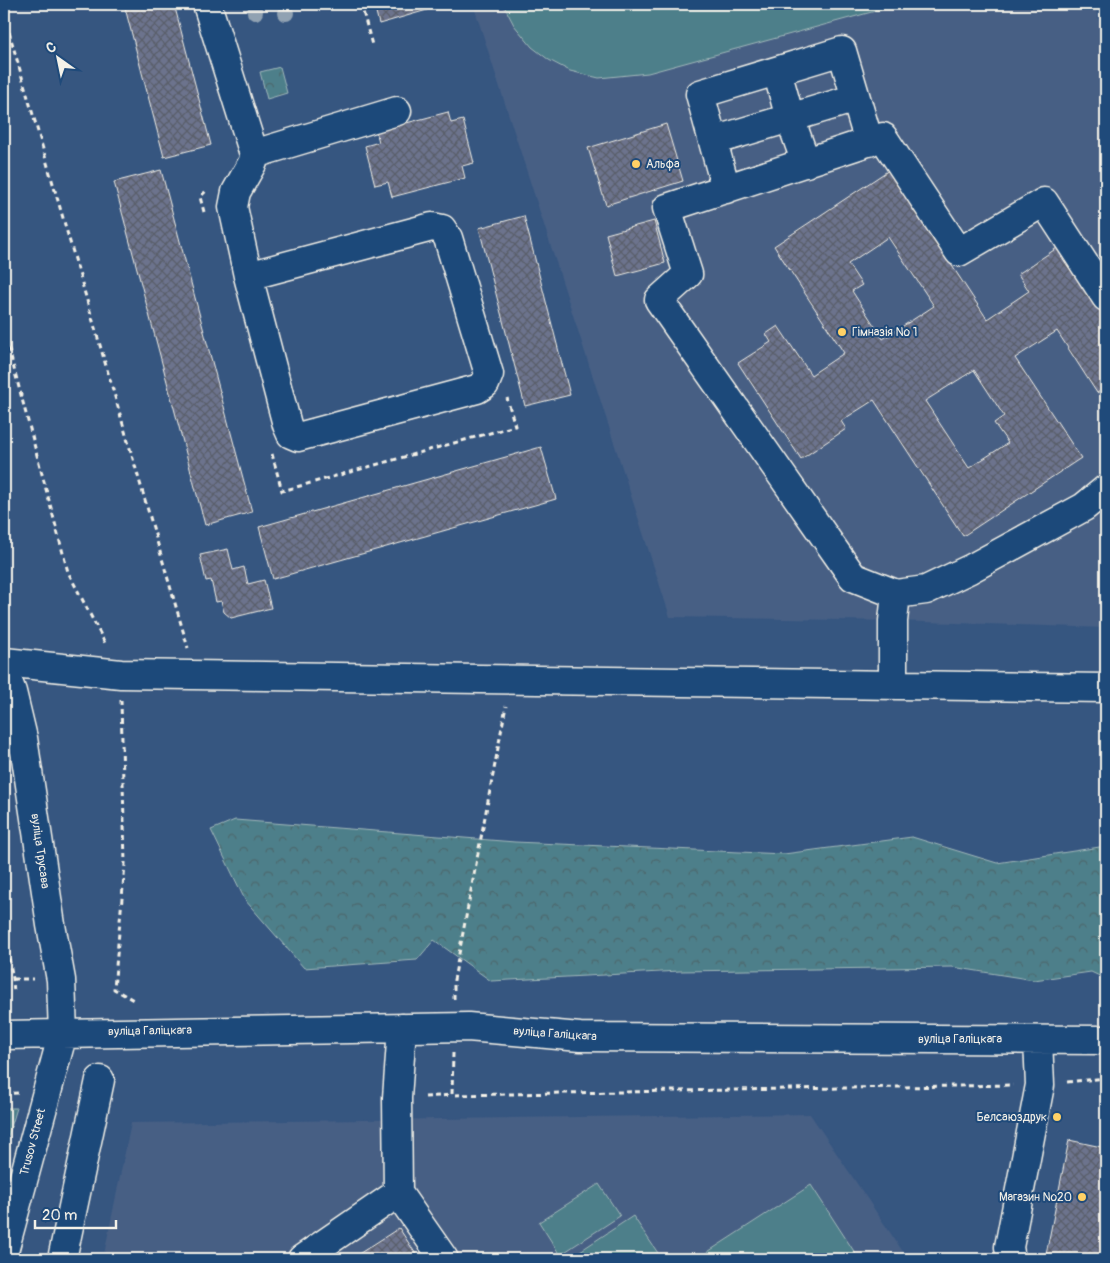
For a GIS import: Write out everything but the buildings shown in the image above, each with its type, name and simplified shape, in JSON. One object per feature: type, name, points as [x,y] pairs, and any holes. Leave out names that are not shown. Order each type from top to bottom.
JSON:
[{"type":"street","points":[[207,4],[254,154],[252,162],[236,192],[233,207],[248,276],[291,434],[298,437],[477,389],[485,384],[489,374],[448,238],[442,229],[432,227],[248,276]]},
{"type":"street","points":[[726,189],[700,94],[842,51],[869,142]]},
{"type":"street","points":[[777,71],[790,118],[806,163]]},
{"type":"street","points":[[713,141],[856,98]]},
{"type":"street","points":[[254,154],[397,111]]},
{"type":"street","points":[[1106,297],[1044,202],[959,252],[883,137],[667,208],[688,274],[659,300],[854,577],[896,594],[926,590],[970,569],[1084,507],[1106,489]]},
{"type":"street","points":[[893,685],[896,594]]},
{"type":"street","points":[[4,662],[121,674],[1106,688]]},
{"type":"street","name":"вуліца Трусава","points":[[4,671],[12,692],[23,738],[61,980],[63,1033]]},
{"type":"street","name":"вуліца Галіцкага","points":[[4,1035],[468,1027],[580,1037],[1106,1040]]},
{"type":"street","points":[[402,1028],[397,1098],[398,1194],[444,1259]]},
{"type":"street","name":"Trusov Street","points":[[4,1251],[63,1033]]},
{"type":"street","points":[[1011,1259],[1009,1247],[1040,1085],[1038,1040]]},
{"type":"street","points":[[62,1259],[100,1080]]},
{"type":"street","points":[[302,1259],[398,1194]]},
{"type":"path","points":[[361,4],[372,44]]},
{"type":"path","points":[[4,15],[196,675]]},
{"type":"path","points":[[4,331],[68,572],[121,674],[125,864],[114,989],[135,1001]]},
{"type":"path","points":[[282,491],[515,426]]},
{"type":"path","points":[[4,932],[14,994]]},
{"type":"path","points":[[13,979],[36,979]]},
{"type":"shaded area","name":"Гімназія № 1","points":[[473,4],[1094,4],[1106,47],[1106,628],[893,621],[670,617]]},
{"type":"shaded area","points":[[810,1114],[908,1259],[103,1259],[131,1123]]},
{"type":"green space","points":[[503,4],[901,4],[648,73],[599,78],[570,71],[549,60],[532,47],[514,25]]},
{"type":"green space","points":[[280,67],[287,93],[267,99],[260,72]]},
{"type":"green space","points":[[235,820],[515,842],[784,854],[912,837],[997,863],[1106,846],[1106,979],[1091,972],[1034,980],[952,967],[680,971],[491,981],[434,940],[417,960],[304,968],[245,900],[211,830]]},
{"type":"green space","points":[[4,1108],[17,1108],[4,1150]]},
{"type":"green space","points":[[599,1184],[620,1216],[560,1255],[539,1222]]},
{"type":"green space","points":[[811,1185],[859,1259],[706,1259],[703,1255]]},
{"type":"green space","points":[[633,1216],[662,1259],[568,1259]]},
{"type":"place","name":"Альфа","points":[[636,164]]},
{"type":"place","name":"Гімназія № 1","points":[[842,332]]},
{"type":"place","name":"Белсаюздрук","points":[[1057,1117]]},
{"type":"place","name":"Магазин №20","points":[[1082,1197]]}]
